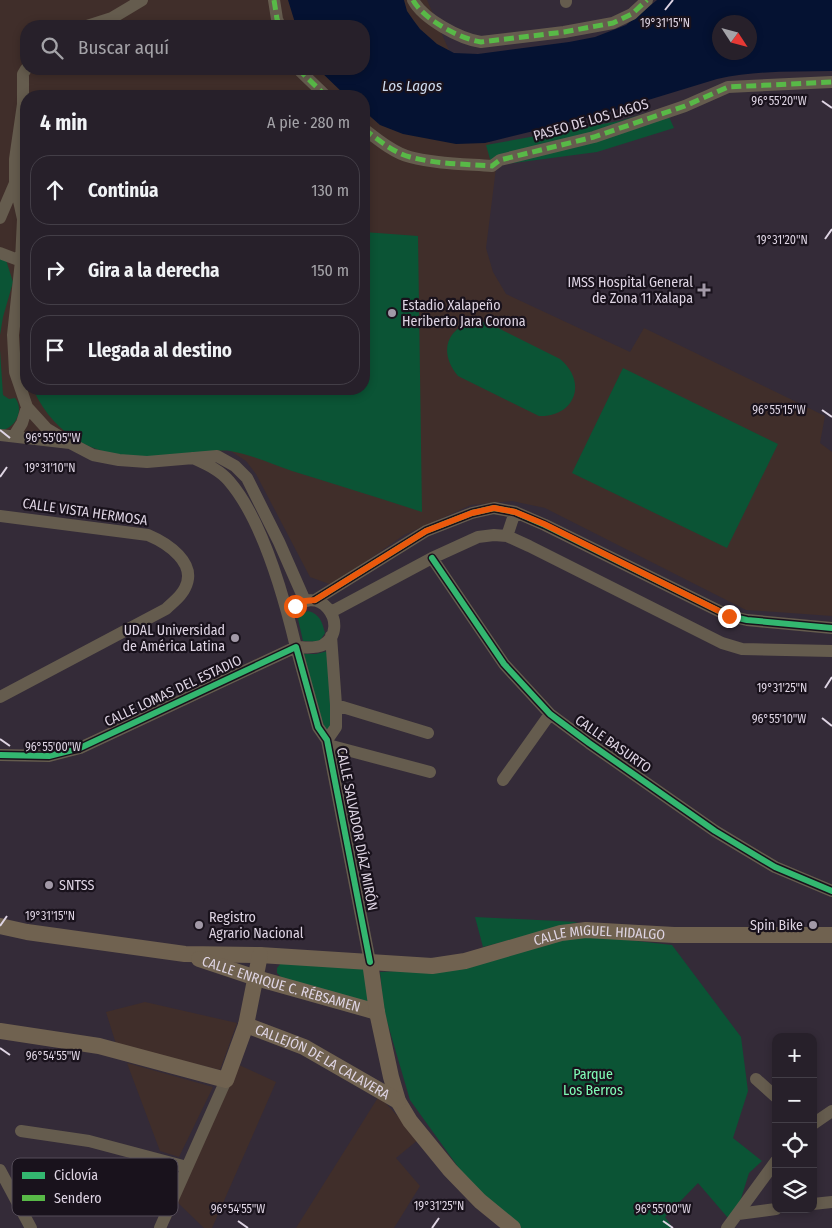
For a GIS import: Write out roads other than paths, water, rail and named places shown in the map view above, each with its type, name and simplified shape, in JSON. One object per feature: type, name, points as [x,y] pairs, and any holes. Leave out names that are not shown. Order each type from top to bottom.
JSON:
[{"type":"main road","name":"CALLE ENRIQUE C. RÉBSAMEN","points":[[0,926],[27,932],[185,954],[260,955],[370,962]]},
{"type":"main road","name":"CALLE MIGUEL HIDALGO","points":[[370,962],[432,966],[465,961],[561,933],[586,930],[674,936],[832,935]]},
{"type":"main road","name":"CALLE ENRIQUE C. RÉBSAMEN","points":[[185,954],[256,978],[378,1012]]},
{"type":"main road","points":[[0,1031],[99,1046],[226,1080],[246,1025],[260,955]]},
{"type":"main road","name":"CALLE SALVADOR DÍAZ MIRÓN","points":[[370,962],[391,1077],[398,1101],[410,1122],[450,1170],[480,1201],[513,1228]]},
{"type":"main road","name":"CALLEJÓN DE LA CALAVERA","points":[[246,1025],[304,1047],[398,1101]]},
{"type":"street","points":[[106,20],[142,0]]},
{"type":"street","points":[[274,0],[277,20]]},
{"type":"street","points":[[413,0],[421,11],[457,35],[467,40],[481,42],[564,32],[613,23],[632,14],[647,0]]},
{"type":"street","points":[[23,75],[23,90]]},
{"type":"street","points":[[304,75],[320,90]]},
{"type":"street","name":"PASEO DE LOS LAGOS","points":[[370,133],[409,157],[440,162],[492,166],[500,160],[594,137],[658,116],[728,87],[832,82]]},
{"type":"street","points":[[20,125],[15,159],[15,183],[20,209]]},
{"type":"street","points":[[0,218],[15,183]]},
{"type":"street","points":[[0,253],[20,261]]},
{"type":"street","points":[[20,269],[12,335],[15,372],[20,387]]},
{"type":"street","points":[[23,395],[27,407],[47,429],[93,455],[118,460],[147,462],[217,456],[235,466],[247,478],[310,601]]},
{"type":"street","points":[[14,436],[22,423],[27,407]]},
{"type":"street","points":[[0,435],[70,443]]},
{"type":"street","points":[[193,458],[215,469],[228,480],[252,517],[266,548],[288,615],[296,647],[310,648],[323,645],[332,636],[334,624],[331,612],[325,604],[310,601]]},
{"type":"street","points":[[288,615],[295,606],[310,601],[426,531],[472,513],[494,508],[515,512],[544,524],[729,616],[747,620],[832,628]]},
{"type":"street","points":[[507,536],[515,512]]},
{"type":"street","name":"CALLE VISTA HERMOSA","points":[[0,516],[148,535],[162,540],[174,549],[184,562],[188,576],[186,587],[179,597],[166,608],[0,697]]},
{"type":"street","points":[[331,612],[432,558],[478,537],[507,536],[722,643],[742,649],[832,651]]},
{"type":"street","points":[[266,548],[279,542]]},
{"type":"street","name":"CALLE BASURTO","points":[[432,558],[504,664],[550,714],[715,831],[775,867],[832,891]]},
{"type":"street","name":"CALLE SALVADOR DÍAZ MIRÓN","points":[[328,742],[336,727],[332,636]]},
{"type":"street","name":"CALLE SALVADOR DÍAZ MIRÓN","points":[[296,647],[318,727],[328,742],[370,962]]},
{"type":"street","name":"CALLE LOMAS DEL ESTADIO","points":[[0,755],[49,756],[80,748],[296,647]]},
{"type":"street","points":[[336,705],[428,733]]},
{"type":"street","points":[[503,780],[550,714]]},
{"type":"street","points":[[328,742],[430,772]]},
{"type":"street","points":[[756,1079],[772,1093]]},
{"type":"street","points":[[178,1187],[226,1080]]},
{"type":"street","points":[[814,1123],[832,1111]]},
{"type":"street","points":[[21,1132],[89,1141],[153,1158]]},
{"type":"street","points":[[178,1165],[187,1167]]},
{"type":"street","points":[[727,1228],[772,1166]]},
{"type":"street","points":[[0,1170],[12,1192]]},
{"type":"street","points":[[817,1204],[832,1202]]},
{"type":"street","points":[[738,1214],[772,1210]]},
{"type":"street","points":[[25,1216],[31,1228]]},
{"type":"street","points":[[160,1228],[165,1216]]},
{"type":"water","name":"Los Lagos","points":[[288,0],[404,0],[407,11],[420,29],[437,44],[454,53],[478,54],[595,37],[626,25],[657,0],[832,0],[832,71],[774,72],[717,79],[599,115],[485,143],[456,144],[403,134],[380,125],[370,116],[370,90],[340,90],[324,75],[370,75],[370,20],[294,20]]},
{"type":"place","name":"IMSS Hospital General de Zona 11 Xalapa","points":[[704,290]]},
{"type":"place","name":"Estadio Xalapeño Heriberto Jara Corona","points":[[392,313]]},
{"type":"place","name":"UDAL Universidad de América Latina","points":[[235,638]]},
{"type":"place","name":"SNTSS","points":[[49,885]]},
{"type":"place","name":"Registro Agrario Nacional","points":[[199,925]]},
{"type":"place","name":"Spin Bike","points":[[813,925]]},
{"type":"park label","name":"Parque Los Berros","points":[[593,1082]]}]
